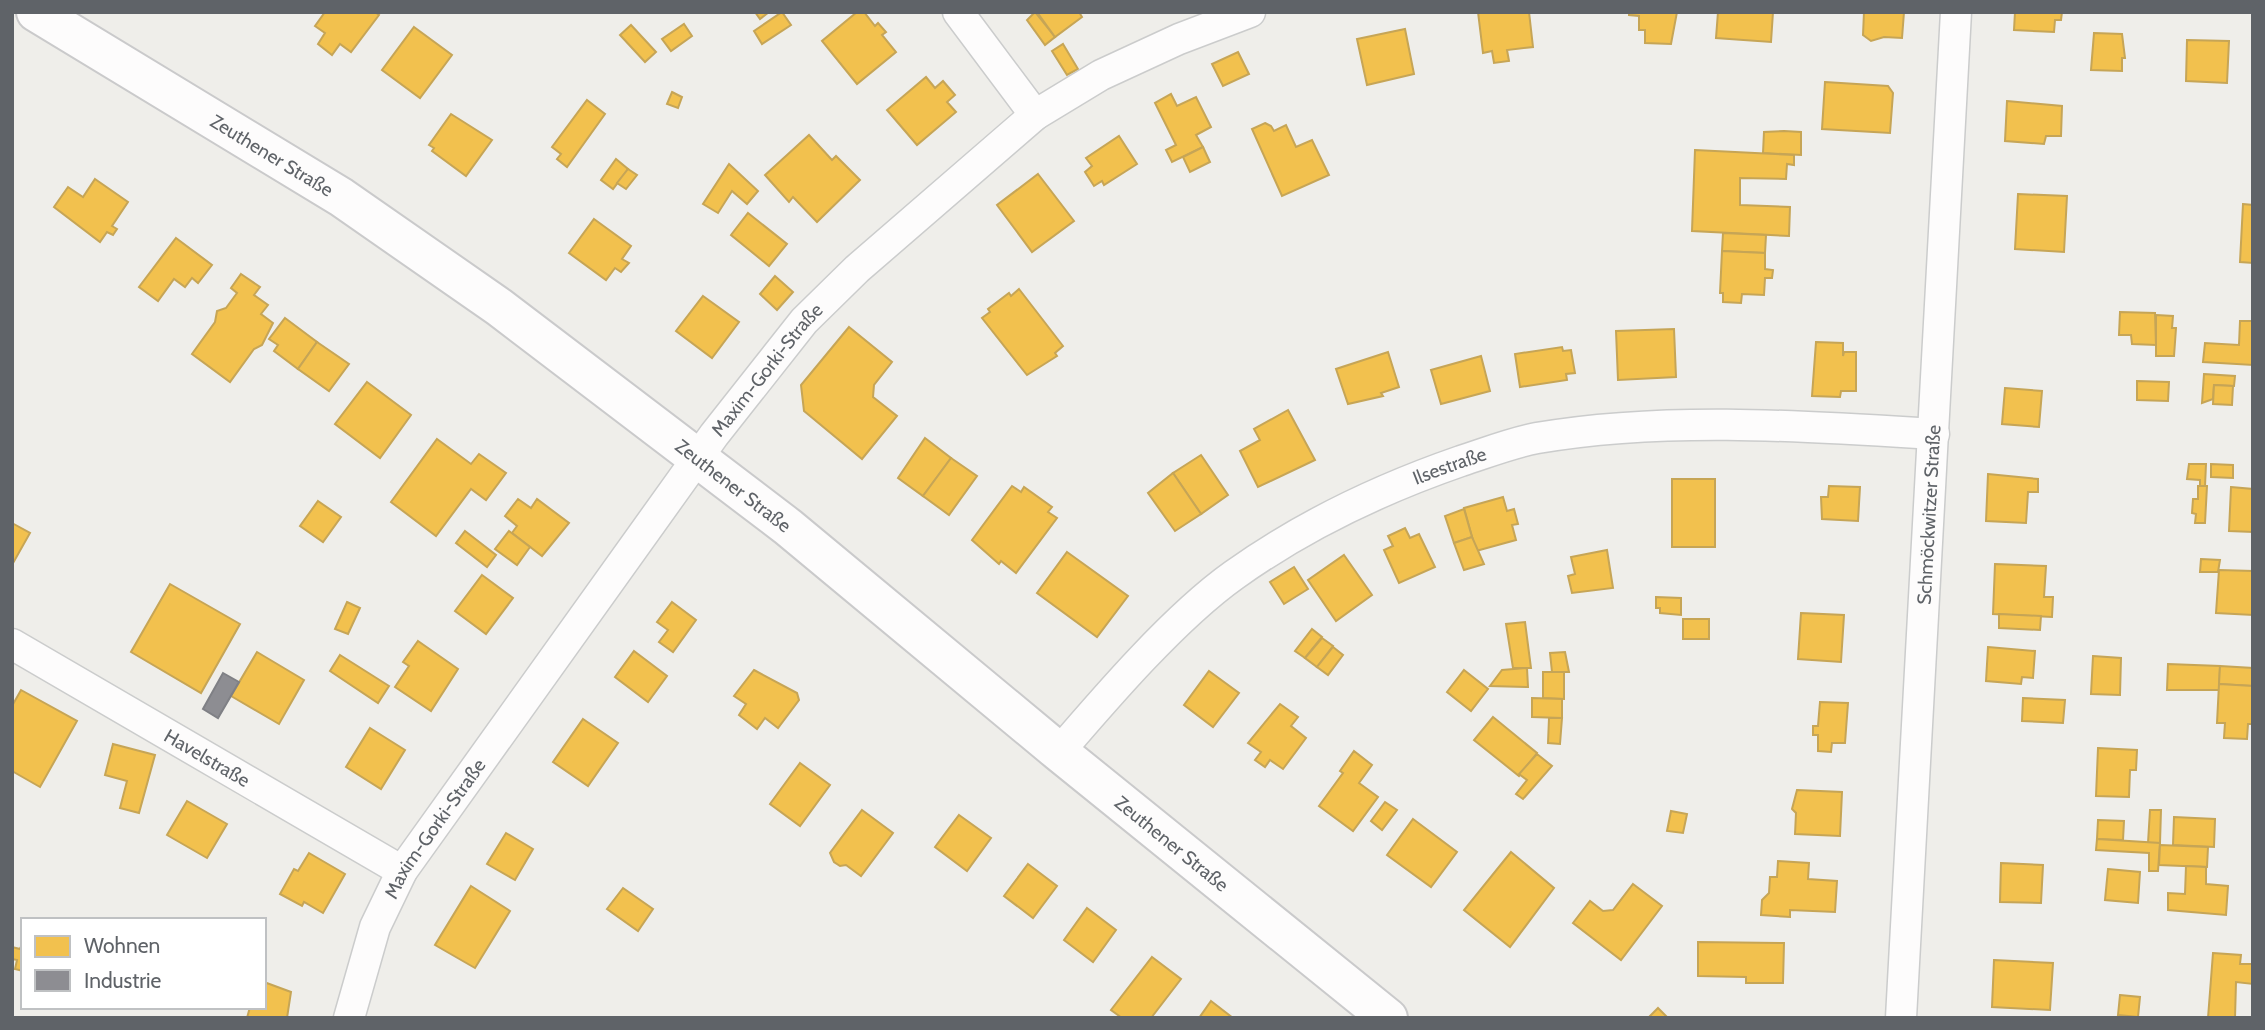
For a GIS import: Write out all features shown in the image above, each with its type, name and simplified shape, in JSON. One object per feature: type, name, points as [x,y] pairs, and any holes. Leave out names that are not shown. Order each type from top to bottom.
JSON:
[{"type":"main road","name":"Zeuthener Straße","points":[[36,12],[341,197],[499,307],[788,527],[1059,752],[1388,1018]]},
{"type":"street","points":[[958,12],[1035,115]]},
{"type":"street","name":"Maxim-Gorki-Straße","points":[[349,1018],[375,927],[402,872],[697,459],[814,311],[853,272],[1035,115],[1100,75],[1179,39],[1250,12]]},
{"type":"street","name":"Schmöckwitzer Straße","points":[[1901,1018],[1956,12]]},
{"type":"street","name":"Ilsestraße","points":[[1059,752],[1182,621],[1233,575],[1307,528],[1414,478],[1534,439],[1594,430],[1639,427],[1796,428],[1934,434]]},
{"type":"street","name":"Havelstraße","points":[[12,644],[402,872]]},
{"type":"building: Wohnen","points":[[325,12],[375,12],[379,15],[351,52],[340,44],[332,55],[318,44],[325,33],[315,26]]},
{"type":"building: Wohnen","points":[[755,12],[769,12],[760,19]]},
{"type":"building: Wohnen","points":[[782,12],[791,25],[762,44],[754,31]]},
{"type":"building: Wohnen","points":[[857,12],[864,12],[875,26],[878,23],[886,32],[882,35],[896,52],[857,84],[822,41]]},
{"type":"building: Wohnen","points":[[1035,12],[1055,37],[1045,45],[1027,20]]},
{"type":"building: Wohnen","points":[[1037,12],[1079,12],[1082,17],[1055,37]]},
{"type":"building: Wohnen","points":[[1478,12],[1529,12],[1533,47],[1507,50],[1509,61],[1494,63],[1492,51],[1483,53]]},
{"type":"building: Wohnen","points":[[1629,12],[1677,12],[1671,44],[1645,43],[1645,30],[1639,30],[1639,16],[1629,15]]},
{"type":"building: Wohnen","points":[[1718,12],[1773,12],[1771,42],[1716,38]]},
{"type":"building: Wohnen","points":[[1864,12],[1904,12],[1902,38],[1884,37],[1871,41],[1863,35]]},
{"type":"building: Wohnen","points":[[2015,12],[2062,12],[2061,20],[2055,20],[2054,32],[2014,30]]},
{"type":"building: Wohnen","points":[[684,24],[692,36],[671,51],[662,39]]},
{"type":"building: Wohnen","points":[[631,25],[656,52],[645,62],[620,35]]},
{"type":"building: Wohnen","points":[[414,27],[452,55],[420,98],[382,70]]},
{"type":"building: Wohnen","points":[[1405,29],[1414,74],[1367,85],[1357,39]]},
{"type":"building: Wohnen","points":[[2094,33],[2122,34],[2125,58],[2122,58],[2122,71],[2091,70]]},
{"type":"building: Wohnen","points":[[2187,40],[2229,41],[2227,83],[2186,81]]},
{"type":"building: Wohnen","points":[[1063,44],[1078,69],[1067,75],[1052,51]]},
{"type":"building: Wohnen","points":[[1238,52],[1249,74],[1223,86],[1212,64]]},
{"type":"building: Wohnen","points":[[926,77],[935,88],[943,81],[955,95],[947,102],[956,112],[917,145],[887,110]]},
{"type":"building: Wohnen","points":[[1825,82],[1888,86],[1893,93],[1890,133],[1822,129]]},
{"type":"building: Wohnen","points":[[672,92],[682,97],[678,108],[667,104]]},
{"type":"building: Wohnen","points":[[1171,94],[1177,106],[1196,97],[1211,127],[1196,135],[1203,147],[1172,162],[1166,150],[1176,145],[1155,103]]},
{"type":"building: Wohnen","points":[[587,100],[605,114],[567,167],[557,159],[561,154],[552,147]]},
{"type":"building: Wohnen","points":[[2007,101],[2062,106],[2061,136],[2046,136],[2044,144],[2005,141]]},
{"type":"building: Wohnen","points":[[451,114],[492,140],[466,176],[432,151],[434,148],[429,145]]},
{"type":"building: Wohnen","points":[[1265,123],[1274,131],[1286,125],[1296,147],[1312,140],[1329,175],[1282,196],[1252,129]]},
{"type":"building: Wohnen","points":[[1764,132],[1801,132],[1801,155],[1763,153]]},
{"type":"building: Wohnen","points":[[809,135],[832,160],[836,156],[860,180],[817,222],[793,197],[789,202],[765,175]]},
{"type":"building: Wohnen","points":[[1119,136],[1137,164],[1104,185],[1102,181],[1094,186],[1085,172],[1092,166],[1086,158]]},
{"type":"building: Wohnen","points":[[1203,147],[1210,162],[1190,172],[1183,157]]},
{"type":"building: Wohnen","points":[[1695,150],[1794,155],[1794,165],[1787,164],[1786,179],[1740,178],[1740,205],[1790,207],[1789,236],[1692,231]]},
{"type":"building: Wohnen","points":[[616,159],[628,169],[613,189],[601,180]]},
{"type":"building: Wohnen","points":[[729,164],[758,191],[747,204],[732,191],[718,213],[703,204]]},
{"type":"building: Wohnen","points":[[628,169],[637,175],[626,189],[617,183]]},
{"type":"building: Wohnen","points":[[1038,174],[1074,221],[1032,252],[997,205]]},
{"type":"building: Wohnen","points":[[95,179],[128,202],[112,226],[117,229],[113,235],[107,232],[100,242],[54,207],[68,187],[83,197]]},
{"type":"building: Wohnen","points":[[2018,194],[2067,196],[2064,252],[2015,249]]},
{"type":"building: Wohnen","points":[[2243,204],[2253,205],[2253,263],[2240,262]]},
{"type":"building: Wohnen","points":[[748,213],[787,244],[769,266],[731,235]]},
{"type":"building: Wohnen","points":[[594,219],[631,246],[622,259],[629,263],[621,272],[615,268],[606,280],[569,253]]},
{"type":"building: Wohnen","points":[[1723,233],[1766,235],[1765,253],[1722,251]]},
{"type":"building: Wohnen","points":[[176,238],[212,265],[198,283],[192,278],[185,287],[174,279],[158,301],[139,287]]},
{"type":"building: Wohnen","points":[[1722,251],[1765,253],[1765,269],[1773,270],[1772,278],[1765,278],[1764,295],[1742,294],[1741,303],[1723,302],[1723,293],[1720,293]]},
{"type":"building: Wohnen","points":[[241,274],[260,287],[254,295],[268,305],[261,314],[273,323],[262,345],[254,349],[230,382],[192,354],[215,322],[217,311],[226,308],[237,293],[231,288]]},
{"type":"building: Wohnen","points":[[775,276],[793,292],[777,310],[760,294]]},
{"type":"building: Wohnen","points":[[1019,289],[1063,346],[1055,353],[1057,356],[1027,375],[982,318],[990,312],[988,309]]},
{"type":"building: Wohnen","points":[[703,296],[739,322],[712,358],[676,331]]},
{"type":"building: Wohnen","points":[[2120,312],[2155,313],[2156,345],[2132,344],[2131,335],[2119,335]]},
{"type":"building: Wohnen","points":[[2156,315],[2173,316],[2172,328],[2176,328],[2174,356],[2156,356]]},
{"type":"building: Wohnen","points":[[285,318],[317,342],[298,369],[274,351],[278,345],[269,339]]},
{"type":"building: Wohnen","points":[[2240,321],[2253,321],[2253,365],[2203,362],[2205,343],[2239,345]]},
{"type":"building: Wohnen","points":[[849,327],[892,362],[874,385],[873,397],[897,416],[862,459],[804,411],[801,385]]},
{"type":"building: Wohnen","points":[[1674,329],[1676,377],[1618,380],[1616,331]]},
{"type":"building: Wohnen","points":[[317,342],[349,364],[329,391],[298,369]]},
{"type":"building: Wohnen","points":[[1816,342],[1843,343],[1843,356],[1844,352],[1856,352],[1856,391],[1841,391],[1840,397],[1812,396]]},
{"type":"building: Wohnen","points":[[1562,347],[1563,351],[1571,350],[1575,373],[1566,374],[1567,380],[1520,387],[1515,354]]},
{"type":"building: Wohnen","points":[[1388,352],[1399,387],[1381,393],[1383,396],[1348,404],[1336,369]]},
{"type":"building: Wohnen","points":[[1481,356],[1490,391],[1441,404],[1431,370]]},
{"type":"building: Wohnen","points":[[2204,374],[2235,376],[2234,386],[2214,385],[2213,399],[2202,403]]},
{"type":"building: Wohnen","points":[[2137,381],[2169,382],[2168,401],[2137,400]]},
{"type":"building: Wohnen","points":[[367,382],[411,415],[380,458],[335,424]]},
{"type":"building: Wohnen","points":[[2214,385],[2233,386],[2232,405],[2213,404]]},
{"type":"building: Wohnen","points":[[2005,388],[2042,391],[2039,427],[2002,424]]},
{"type":"building: Wohnen","points":[[1288,410],[1315,460],[1258,487],[1240,451],[1260,440],[1254,429]]},
{"type":"building: Wohnen","points":[[925,438],[951,458],[923,496],[898,478]]},
{"type":"building: Wohnen","points":[[437,439],[471,464],[479,454],[506,473],[486,500],[471,489],[436,536],[391,502]]},
{"type":"building: Wohnen","points":[[1201,455],[1228,495],[1201,514],[1173,473]]},
{"type":"building: Wohnen","points":[[951,458],[977,476],[949,515],[923,496]]},
{"type":"building: Wohnen","points":[[2189,464],[2206,464],[2205,486],[2200,486],[2200,480],[2187,479]]},
{"type":"building: Wohnen","points":[[2211,464],[2233,465],[2233,478],[2211,477]]},
{"type":"building: Wohnen","points":[[1173,473],[1201,514],[1175,531],[1148,493]]},
{"type":"building: Wohnen","points":[[1988,474],[2038,479],[2038,492],[2028,492],[2026,523],[1986,521]]},
{"type":"building: Wohnen","points":[[1672,479],[1715,479],[1715,547],[1672,547]]},
{"type":"building: Wohnen","points":[[1012,486],[1021,492],[1024,487],[1052,507],[1048,512],[1057,518],[1016,573],[1001,561],[999,564],[972,540]]},
{"type":"building: Wohnen","points":[[1829,486],[1860,487],[1858,521],[1822,519],[1821,497],[1828,497]]},
{"type":"building: Wohnen","points":[[2198,486],[2207,486],[2205,523],[2195,523],[2196,514],[2192,513],[2193,499],[2198,499]]},
{"type":"building: Wohnen","points":[[2231,487],[2253,489],[2253,532],[2229,531]]},
{"type":"building: Wohnen","points":[[1503,497],[1507,511],[1514,509],[1518,524],[1512,525],[1516,540],[1476,551],[1464,508]]},
{"type":"building: Wohnen","points":[[518,499],[531,508],[537,499],[569,523],[542,556],[512,533],[517,526],[505,516]]},
{"type":"building: Wohnen","points":[[318,501],[341,517],[323,542],[300,526]]},
{"type":"building: Wohnen","points":[[1464,509],[1472,537],[1454,543],[1445,516]]},
{"type":"building: Wohnen","points":[[12,523],[30,533],[12,565]]},
{"type":"building: Wohnen","points":[[1405,528],[1410,538],[1419,534],[1435,567],[1399,583],[1384,550],[1393,546],[1388,536]]},
{"type":"building: Wohnen","points":[[465,531],[496,555],[487,567],[456,543]]},
{"type":"building: Wohnen","points":[[509,531],[530,547],[517,565],[495,549]]},
{"type":"building: Wohnen","points":[[1472,537],[1484,564],[1464,570],[1454,543]]},
{"type":"building: Wohnen","points":[[1607,550],[1613,588],[1572,593],[1568,576],[1575,574],[1571,557]]},
{"type":"building: Wohnen","points":[[1067,552],[1128,596],[1097,637],[1037,593]]},
{"type":"building: Wohnen","points":[[1344,555],[1372,595],[1336,621],[1308,580]]},
{"type":"building: Wohnen","points":[[2201,559],[2220,560],[2218,572],[2200,572]]},
{"type":"building: Wohnen","points":[[1995,564],[2046,566],[2044,597],[2053,597],[2052,617],[1993,614]]},
{"type":"building: Wohnen","points":[[1294,567],[1308,589],[1284,604],[1270,582]]},
{"type":"building: Wohnen","points":[[2219,570],[2253,571],[2253,615],[2216,613]]},
{"type":"building: Wohnen","points":[[482,575],[513,598],[486,634],[455,611]]},
{"type":"building: Wohnen","points":[[170,584],[240,624],[201,693],[131,652]]},
{"type":"building: Wohnen","points":[[1656,597],[1681,598],[1681,615],[1660,613],[1660,608],[1656,608]]},
{"type":"building: Wohnen","points":[[347,602],[360,608],[348,634],[335,629]]},
{"type":"building: Wohnen","points":[[672,602],[696,620],[673,652],[659,642],[668,630],[657,622]]},
{"type":"building: Wohnen","points":[[1801,613],[1844,615],[1841,662],[1798,659]]},
{"type":"building: Wohnen","points":[[1999,614],[2041,616],[2040,630],[1999,628]]},
{"type":"building: Wohnen","points":[[1683,619],[1709,619],[1709,639],[1683,639]]},
{"type":"building: Wohnen","points":[[1525,622],[1531,668],[1513,668],[1506,624]]},
{"type":"building: Wohnen","points":[[1312,629],[1322,637],[1305,658],[1295,651]]},
{"type":"building: Wohnen","points":[[1322,638],[1333,646],[1317,667],[1305,658]]},
{"type":"building: Wohnen","points":[[418,641],[458,669],[431,711],[395,687],[409,666],[403,662]]},
{"type":"building: Wohnen","points":[[1333,647],[1343,655],[1328,675],[1317,667]]},
{"type":"building: Wohnen","points":[[1988,647],[2035,651],[2033,678],[2022,677],[2021,684],[1986,681]]},
{"type":"building: Wohnen","points":[[634,651],[667,676],[648,702],[615,677]]},
{"type":"building: Wohnen","points":[[257,652],[304,680],[279,724],[231,696]]},
{"type":"building: Wohnen","points":[[1565,652],[1569,672],[1552,672],[1550,653]]},
{"type":"building: Wohnen","points":[[340,655],[389,686],[378,703],[330,671]]},
{"type":"building: Wohnen","points":[[2093,656],[2121,658],[2120,695],[2091,694]]},
{"type":"building: Wohnen","points":[[2168,664],[2220,666],[2219,690],[2167,690]]},
{"type":"building: Wohnen","points":[[2220,666],[2253,668],[2253,686],[2219,684]]},
{"type":"building: Wohnen","points":[[1527,668],[1528,687],[1490,686],[1502,670]]},
{"type":"building: Wohnen","points":[[754,670],[797,693],[799,700],[778,728],[765,718],[757,729],[739,715],[746,704],[734,696]]},
{"type":"building: Wohnen","points":[[1464,670],[1488,689],[1471,711],[1447,692]]},
{"type":"building: Wohnen","points":[[1209,671],[1239,693],[1213,727],[1184,705]]},
{"type":"building: Wohnen","points":[[1543,672],[1564,672],[1564,699],[1543,698]]},
{"type":"building: Wohnen","points":[[2219,684],[2253,686],[2253,724],[2248,724],[2247,739],[2224,738],[2225,723],[2217,723]]},
{"type":"building: Wohnen","points":[[21,690],[77,721],[40,787],[12,771],[12,706]]},
{"type":"building: Wohnen","points":[[1532,698],[1562,699],[1562,718],[1532,717]]},
{"type":"building: Wohnen","points":[[2023,698],[2065,700],[2063,723],[2022,721]]},
{"type":"building: Wohnen","points":[[1820,702],[1848,703],[1845,743],[1832,743],[1831,752],[1818,751],[1818,735],[1813,735],[1813,726],[1818,726]]},
{"type":"building: Wohnen","points":[[1280,704],[1298,717],[1291,726],[1306,738],[1283,769],[1270,760],[1265,767],[1255,760],[1261,752],[1248,743]]},
{"type":"building: Wohnen","points":[[1493,717],[1537,753],[1519,776],[1474,740]]},
{"type":"building: Wohnen","points":[[1549,718],[1562,718],[1560,744],[1548,743]]},
{"type":"building: Wohnen","points":[[583,719],[618,743],[588,786],[553,762]]},
{"type":"building: Wohnen","points":[[370,728],[405,750],[381,789],[346,767]]},
{"type":"building: Wohnen","points":[[113,744],[155,755],[139,813],[120,808],[127,781],[105,775]]},
{"type":"building: Wohnen","points":[[2098,748],[2137,750],[2136,770],[2130,770],[2129,797],[2096,796]]},
{"type":"building: Wohnen","points":[[1354,751],[1372,765],[1359,783],[1378,797],[1353,831],[1319,806],[1343,773],[1340,771]]},
{"type":"building: Wohnen","points":[[1537,754],[1552,766],[1523,799],[1516,794],[1527,780],[1519,774]]},
{"type":"building: Wohnen","points":[[800,763],[830,785],[800,826],[770,804]]},
{"type":"building: Wohnen","points":[[1797,790],[1842,792],[1840,836],[1795,834],[1796,813],[1792,809]]},
{"type":"building: Wohnen","points":[[187,801],[227,824],[207,858],[167,835]]},
{"type":"building: Wohnen","points":[[1385,802],[1397,810],[1382,830],[1371,821]]},
{"type":"building: Wohnen","points":[[862,810],[893,833],[861,876],[846,865],[840,866],[834,862],[830,853]]},
{"type":"building: Wohnen","points":[[2150,810],[2161,810],[2160,843],[2148,843]]},
{"type":"building: Wohnen","points":[[1671,811],[1687,814],[1683,833],[1667,831]]},
{"type":"building: Wohnen","points":[[959,815],[991,838],[967,871],[935,847]]},
{"type":"building: Wohnen","points":[[2174,817],[2215,819],[2214,847],[2173,845]]},
{"type":"building: Wohnen","points":[[1413,819],[1457,852],[1431,887],[1387,855]]},
{"type":"building: Wohnen","points":[[2098,820],[2124,821],[2123,840],[2097,839]]},
{"type":"building: Wohnen","points":[[506,833],[533,849],[515,880],[487,864]]},
{"type":"building: Wohnen","points":[[2097,839],[2160,843],[2158,871],[2149,871],[2149,853],[2096,850]]},
{"type":"building: Wohnen","points":[[2160,845],[2208,847],[2207,867],[2159,865]]},
{"type":"building: Wohnen","points":[[1511,852],[1554,888],[1510,947],[1464,910]]},
{"type":"building: Wohnen","points":[[309,853],[345,874],[323,913],[304,902],[302,906],[280,894],[294,869],[298,871]]},
{"type":"building: Wohnen","points":[[1778,861],[1809,863],[1808,879],[1837,881],[1835,912],[1790,910],[1790,917],[1761,915],[1762,900],[1769,893],[1770,877],[1777,877]]},
{"type":"building: Wohnen","points":[[2001,863],[2043,865],[2041,903],[2000,902]]},
{"type":"building: Wohnen","points":[[1028,864],[1057,886],[1033,918],[1004,896]]},
{"type":"building: Wohnen","points":[[2186,866],[2206,867],[2206,884],[2228,886],[2226,915],[2168,910],[2168,893],[2185,894]]},
{"type":"building: Wohnen","points":[[2108,869],[2140,872],[2138,903],[2105,900]]},
{"type":"building: Wohnen","points":[[1633,884],[1662,906],[1621,960],[1573,923],[1590,901],[1603,911],[1613,910]]},
{"type":"building: Wohnen","points":[[471,886],[510,911],[475,968],[435,945]]},
{"type":"building: Wohnen","points":[[623,888],[653,909],[638,931],[607,909]]},
{"type":"building: Wohnen","points":[[1087,908],[1116,930],[1093,962],[1064,940]]},
{"type":"building: Wohnen","points":[[1698,942],[1784,943],[1783,983],[1746,983],[1746,977],[1698,976]]},
{"type":"building: Wohnen","points":[[12,947],[20,949],[21,947],[21,970],[15,969],[17,960],[12,959]]},
{"type":"building: Wohnen","points":[[2213,953],[2241,955],[2240,964],[2253,964],[2253,984],[2236,982],[2235,1018],[2208,1018]]},
{"type":"building: Wohnen","points":[[1152,957],[1181,979],[1151,1018],[1122,1018],[1111,1010]]},
{"type":"building: Wohnen","points":[[1994,960],[2053,963],[2050,1010],[1992,1007]]},
{"type":"building: Wohnen","points":[[266,983],[291,992],[287,1018],[247,1018],[249,1009],[266,1009]]},
{"type":"building: Wohnen","points":[[2120,995],[2140,997],[2138,1017],[2118,1015]]},
{"type":"building: Wohnen","points":[[1211,1001],[1233,1018],[1199,1018]]},
{"type":"building: Wohnen","points":[[1658,1008],[1668,1018],[1648,1018]]},
{"type":"building: Industrie","points":[[223,673],[239,682],[218,718],[203,709]]}]
